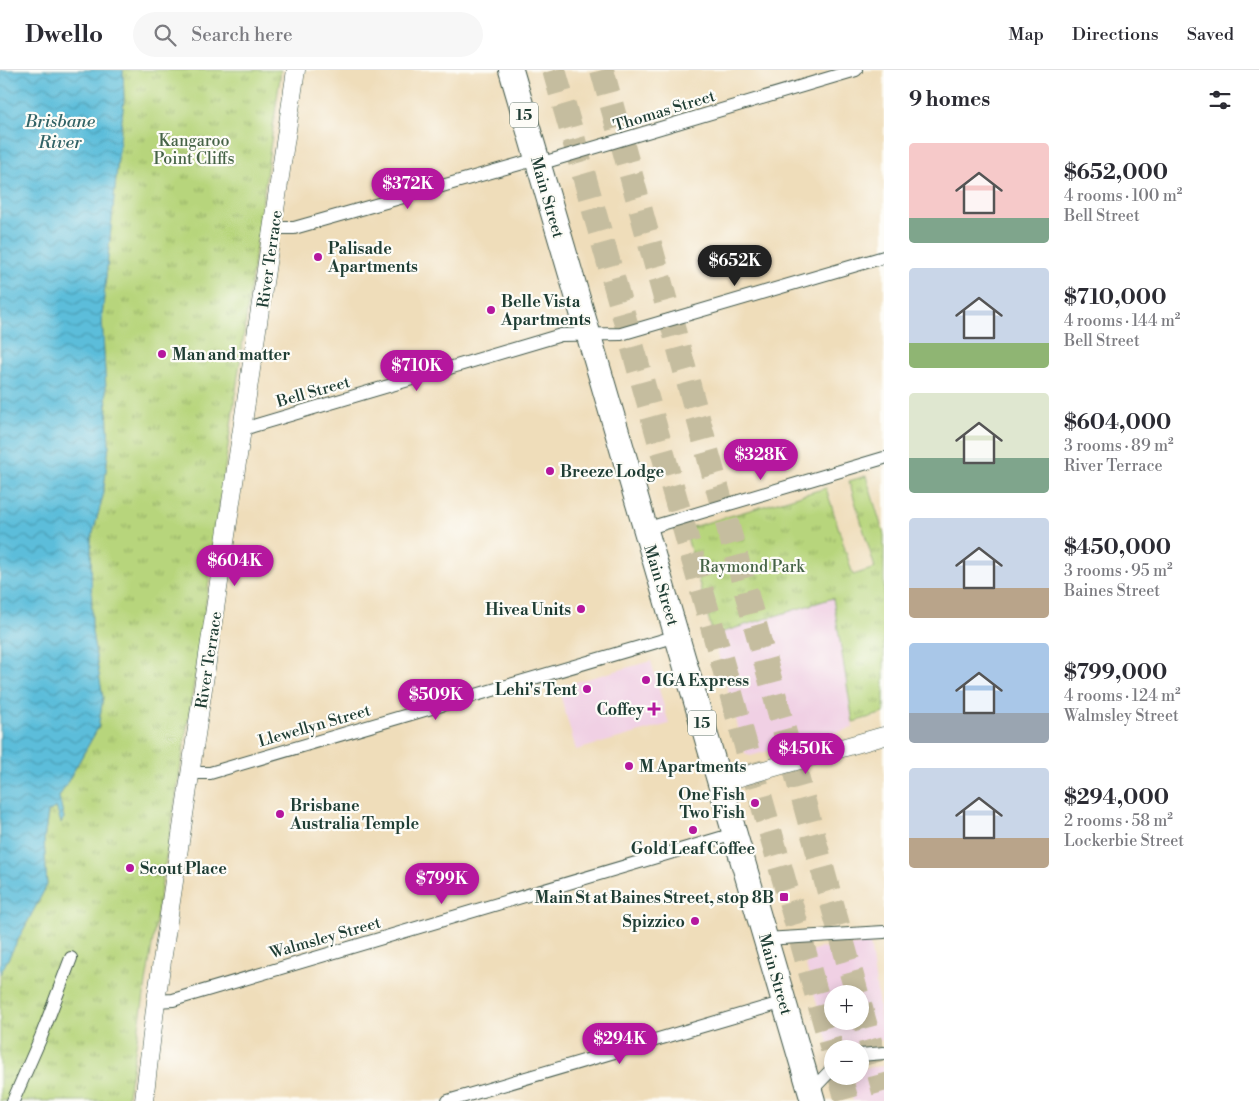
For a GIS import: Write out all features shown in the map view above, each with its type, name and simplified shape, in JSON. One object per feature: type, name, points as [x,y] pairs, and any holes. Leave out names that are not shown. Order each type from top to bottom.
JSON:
[{"type":"highway","name":"Main Street","points":[[511,70],[812,1096]]},
{"type":"main road","name":"River Terrace","points":[[144,1101],[156,1001],[274,228],[296,70]]},
{"type":"main road","points":[[719,784],[884,736]]},
{"type":"street","name":"Thomas Street","points":[[274,228],[294,228],[538,162],[856,70]]},
{"type":"street","name":"Bell Street","points":[[243,430],[561,335],[621,334],[884,257]]},
{"type":"street","points":[[645,529],[884,458]]},
{"type":"street","name":"Llewellyn Street","points":[[190,773],[210,773],[677,636]]},
{"type":"street","name":"Walmsley Street","points":[[156,1001],[173,1000],[734,834]]},
{"type":"street","points":[[765,939],[884,932]]},
{"type":"street","points":[[13,1101],[41,1037],[70,958]]},
{"type":"street","points":[[448,1101],[784,1002]]},
{"type":"street","points":[[869,1054],[884,1053]]},
{"type":"street","points":[[812,1096],[824,1080]]},
{"type":"shaded area","points":[[833,597],[853,728],[750,756],[745,753],[713,635]]},
{"type":"shaded area","points":[[651,661],[669,724],[576,750],[558,687]]},
{"type":"shaded area","points":[[870,943],[884,1040],[869,1042],[869,1040],[827,1040],[824,1030],[869,1030],[869,985],[824,985],[824,1029],[806,965],[809,952],[819,948]]},
{"type":"shaded area","points":[[884,1066],[884,1101],[853,1101],[850,1090],[853,1085],[869,1085],[869,1068]]},
{"type":"green space","name":"Kangaroo Point Cliffs","points":[[123,70],[281,70],[199,652],[127,1101],[0,1101],[0,974],[47,885],[44,840],[48,812],[56,807],[61,822],[64,818],[59,797],[98,728],[103,698],[92,632],[91,540],[103,496],[109,445],[102,317],[124,99]]},
{"type":"green space","name":"Raymond Park","points":[[866,476],[884,535],[884,713],[853,722],[833,598],[713,635],[685,529],[826,488],[853,575],[875,568],[849,481]]},
{"type":"water","name":"Brisbane River","points":[[0,70],[123,70],[124,99],[102,317],[109,445],[103,496],[91,540],[92,632],[103,698],[98,728],[59,797],[64,818],[61,823],[56,807],[48,812],[44,840],[47,885],[0,974]]},
{"type":"tunnel","points":[[554,70],[829,1040]]},
{"type":"tunnel","points":[[602,70],[855,985]]},
{"type":"tunnel","points":[[867,1030],[884,1092]]},
{"type":"tunnel","points":[[843,1085],[847,1101]]},
{"type":"place","name":"Palisade Apartments","points":[[318,257]]},
{"type":"place","name":"Belle Vista Apartments","points":[[491,310]]},
{"type":"place","name":"Man and matter","points":[[162,354]]},
{"type":"place","name":"Breeze Lodge","points":[[550,471]]},
{"type":"place","name":"Hivea Units","points":[[581,609]]},
{"type":"place","name":"IGA Express","points":[[646,680]]},
{"type":"place","name":"Lehi's Tent","points":[[587,689]]},
{"type":"place","name":"Coffey","points":[[654,709]]},
{"type":"place","name":"M Apartments","points":[[629,766]]},
{"type":"place","name":"One Fish Two Fish","points":[[755,803]]},
{"type":"place","name":"Brisbane Australia Temple","points":[[280,814]]},
{"type":"place","name":"Gold Leaf Coffee","points":[[693,830]]},
{"type":"place","name":"Scout Place","points":[[130,868]]},
{"type":"place","name":"Main St at Baines Street, stop 8B","points":[[784,897]]},
{"type":"place","name":"Spizzico","points":[[695,921]]}]
